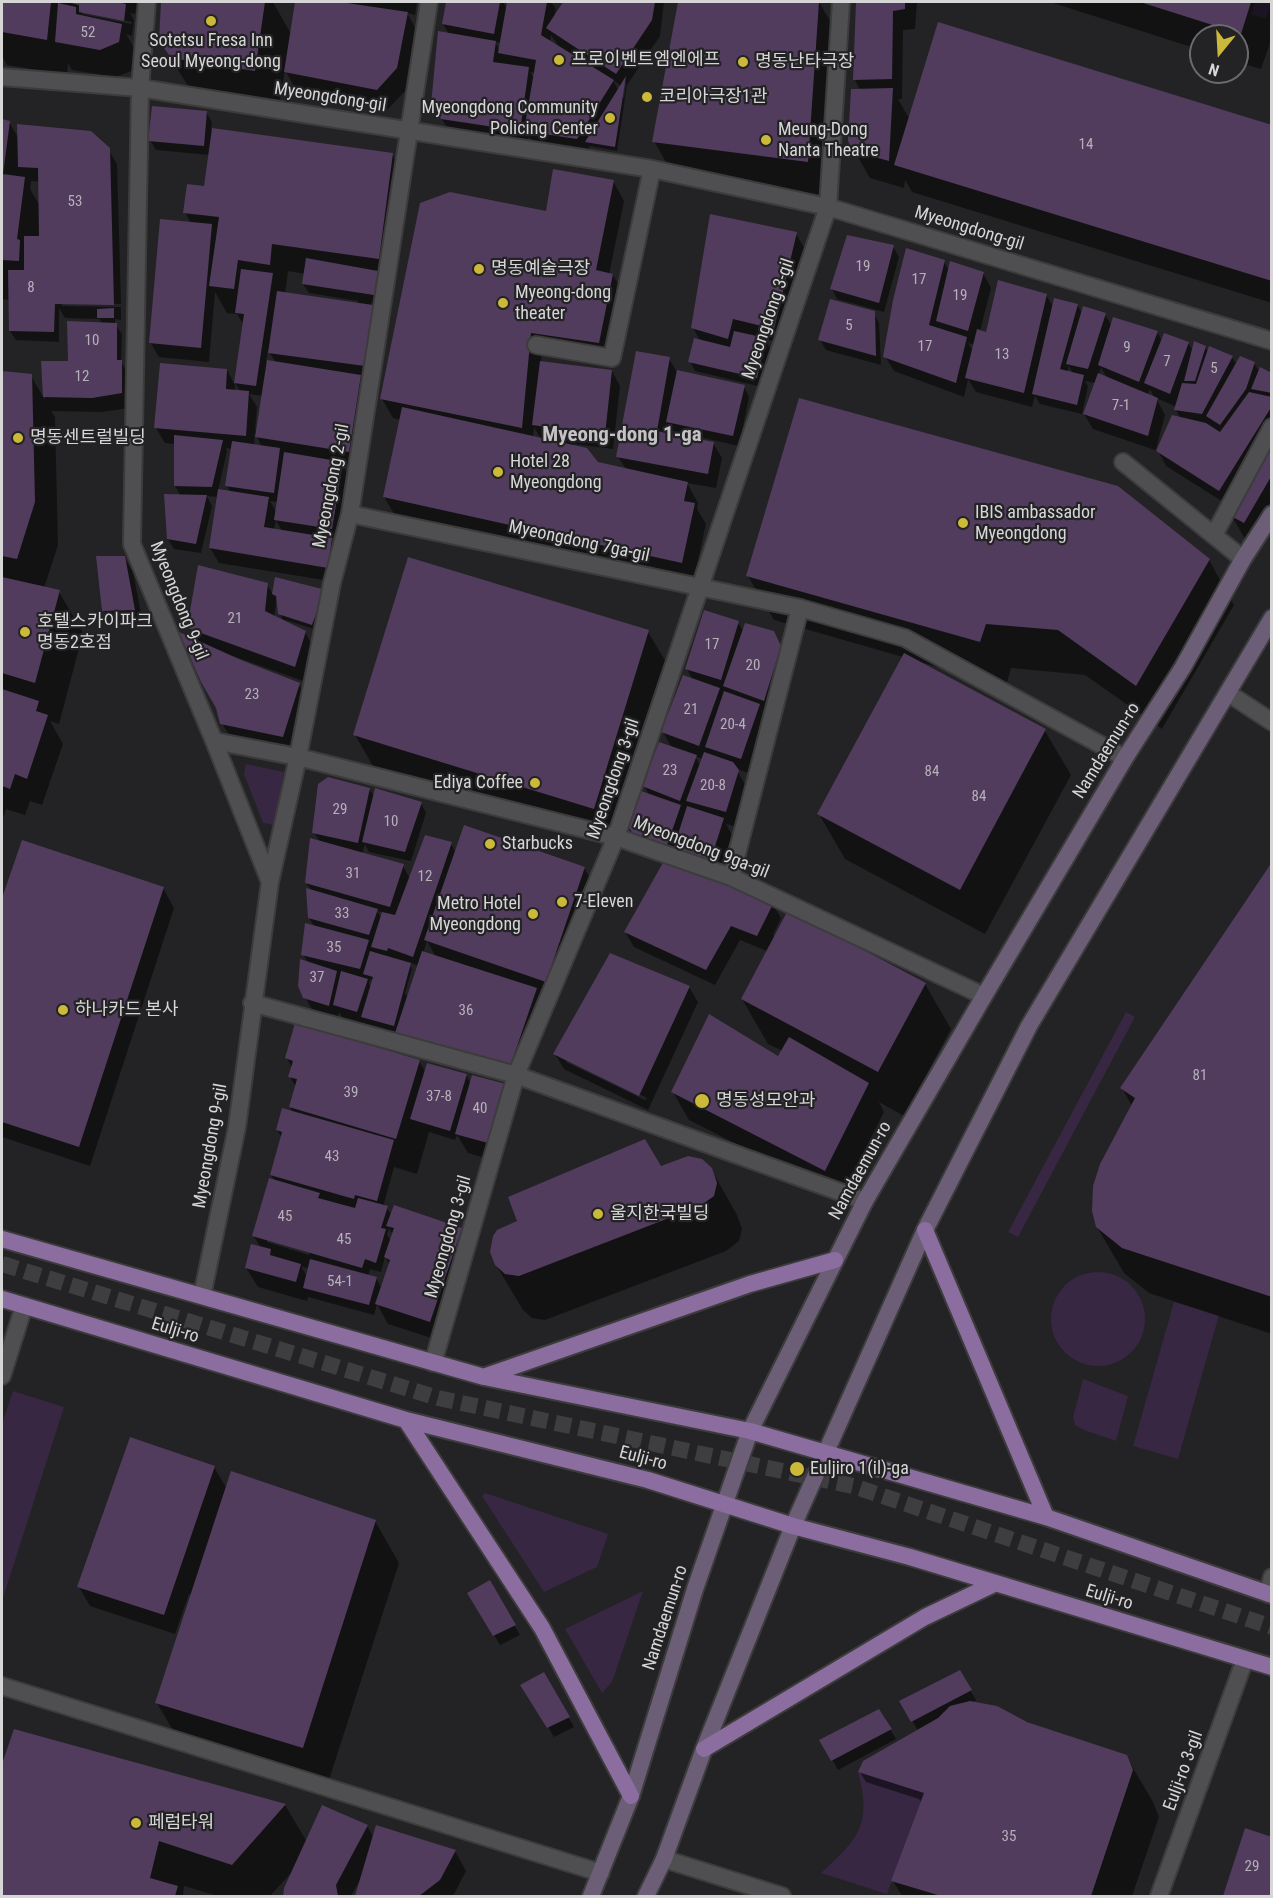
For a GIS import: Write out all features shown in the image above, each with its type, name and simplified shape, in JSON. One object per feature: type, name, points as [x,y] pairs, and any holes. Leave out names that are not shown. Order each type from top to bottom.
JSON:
[{"type":"main road","name":"Namdaemun-ro","points":[[591,1896],[631,1796],[695,1589],[750,1431],[866,1201],[984,996],[1125,758],[1183,667],[1243,560],[1272,514]]},
{"type":"main road","points":[[646,1896],[663,1859],[704,1749],[793,1526],[925,1230],[1029,1026],[1272,618]]},
{"type":"main road","points":[[925,1230],[1047,1517]]},
{"type":"main road","points":[[2,1239],[483,1377],[750,1431],[1047,1517],[1270,1588]]},
{"type":"main road","points":[[483,1377],[750,1284],[835,1260]]},
{"type":"main road","name":"Eulji-ro","points":[[2,1299],[406,1420],[648,1480],[793,1526],[910,1557],[1272,1667]]},
{"type":"main road","points":[[406,1420],[543,1628],[631,1796]]},
{"type":"main road","points":[[704,1749],[925,1617],[994,1584]]},
{"type":"street","name":"Myeongdong 9-gil","points":[[147,2],[140,88],[132,544],[270,882],[237,1127],[202,1296]]},
{"type":"street","name":"Myeongdong 2-gil","points":[[270,882],[298,757],[332,583],[350,514],[429,2]]},
{"type":"street","name":"Myeongdong 3-gil","points":[[433,1363],[516,1075],[616,837],[828,207],[841,2]]},
{"type":"street","name":"Myeongdong-gil","points":[[2,77],[140,88],[652,170],[828,207],[1272,341]]},
{"type":"street","points":[[536,345],[612,358],[652,170]]},
{"type":"street","points":[[1214,535],[1272,427]]},
{"type":"street","points":[[1123,462],[1243,560]]},
{"type":"street","name":"Myeongdong 7ga-gil","points":[[350,514],[800,608],[905,638],[1125,758]]},
{"type":"street","points":[[730,877],[800,608]]},
{"type":"street","points":[[1228,693],[1272,722]]},
{"type":"street","name":"Myeongdong 9ga-gil","points":[[214,741],[298,757],[616,837],[730,877],[984,996]]},
{"type":"street","points":[[252,1003],[516,1075],[866,1201]]},
{"type":"street","points":[[2,1376],[24,1306]]},
{"type":"street","name":"Eulji-ro 3-gil","points":[[1159,1896],[1245,1659]]},
{"type":"street","points":[[2,1686],[601,1873]]},
{"type":"street","points":[[663,1859],[782,1896]]},
{"type":"shaded area","points":[[1255,2],[1271,2],[1266,19],[1251,14]]},
{"type":"shaded area","points":[[246,764],[284,772],[274,825],[263,823],[244,774]]},
{"type":"shaded area","points":[[1126,1012],[1135,1017],[1018,1237],[1008,1232]]},
{"type":"shaded area","points":[[1098,1272],[1116,1276],[1131,1286],[1141,1301],[1145,1319],[1141,1337],[1131,1352],[1116,1362],[1098,1366],[1080,1362],[1065,1352],[1055,1337],[1051,1319],[1055,1301],[1065,1286],[1080,1276]]},
{"type":"shaded area","points":[[1174,1302],[1219,1315],[1178,1459],[1133,1446]]},
{"type":"shaded area","points":[[1083,1379],[1128,1396],[1116,1441],[1075,1425],[1073,1417]]},
{"type":"shaded area","points":[[13,1391],[64,1407],[3,1598],[2,1424]]},
{"type":"shaded area","points":[[485,1493],[608,1534],[597,1567],[544,1592],[482,1496]]},
{"type":"shaded area","points":[[643,1591],[612,1682],[602,1693],[565,1629]]},
{"type":"shaded area","points":[[858,1772],[924,1793],[887,1894],[821,1873],[845,1850],[859,1829],[863,1805]]},
{"type":"building","points":[[2,2],[51,2],[47,40],[2,32]]},
{"type":"building","points":[[68,2],[126,4],[124,21],[79,12],[79,5]]},
{"type":"building","name":"Sotetsu Fresa Inn Seoul Myeong-dong","points":[[161,2],[265,2],[255,71],[171,58],[159,41]]},
{"type":"building","points":[[295,2],[340,2],[408,12],[397,68],[377,90],[284,72]]},
{"type":"building","points":[[446,2],[500,2],[494,34],[442,24]]},
{"type":"building","points":[[507,2],[547,2],[541,35],[614,80],[577,139],[524,131],[536,60],[498,53]]},
{"type":"building","points":[[563,2],[655,2],[652,20],[616,74],[546,28]]},
{"type":"building","points":[[678,2],[819,2],[808,162],[652,142]]},
{"type":"building","points":[[856,2],[905,2],[905,9],[893,11],[892,79],[853,80]]},
{"type":"building","points":[[1140,2],[1251,2],[1244,24],[1209,24]]},
{"type":"building","points":[[58,3],[76,7],[76,14],[122,24],[119,42],[100,50],[55,42]]},
{"type":"building","points":[[938,22],[1272,125],[1272,281],[894,165]]},
{"type":"building","points":[[438,31],[496,41],[493,62],[529,67],[520,131],[441,119],[431,105]]},
{"type":"building","points":[[626,76],[615,147],[585,142]]},
{"type":"building","points":[[893,88],[889,161],[853,151],[848,141],[851,89]]},
{"type":"building","points":[[152,106],[207,111],[204,146],[148,141]]},
{"type":"building","points":[[2,119],[10,121],[3,174],[25,177],[17,239],[20,240],[19,261],[2,260]]},
{"type":"building","points":[[17,124],[91,131],[110,148],[114,305],[55,304],[54,332],[9,331],[8,270],[24,270],[24,236],[39,236],[38,168],[18,167]]},
{"type":"building","points":[[212,128],[393,153],[379,259],[272,244],[270,265],[238,260],[234,289],[209,286],[219,217],[183,213],[187,184],[204,186]]},
{"type":"building","name":"Myeong-dong theater","points":[[553,169],[614,180],[596,270],[613,274],[599,343],[531,333],[522,428],[380,399],[420,203],[450,192],[546,211]]},
{"type":"building","points":[[710,214],[797,232],[774,329],[733,319],[728,339],[691,328]]},
{"type":"building","points":[[160,219],[212,224],[201,348],[149,343]]},
{"type":"building","points":[[847,235],[894,245],[879,303],[830,289]]},
{"type":"building","points":[[906,248],[945,260],[929,325],[967,337],[956,383],[883,357],[893,300]]},
{"type":"building","points":[[306,258],[378,271],[374,295],[302,284]]},
{"type":"building","points":[[950,261],[984,272],[968,331],[936,321]]},
{"type":"building","points":[[241,269],[273,273],[256,386],[234,383],[244,314],[235,313]]},
{"type":"building","points":[[998,280],[1047,294],[1024,393],[965,378],[977,329],[986,332]]},
{"type":"building","points":[[277,291],[373,305],[365,366],[268,353]]},
{"type":"building","points":[[1054,298],[1078,304],[1060,369],[1084,375],[1077,405],[1032,394]]},
{"type":"building","points":[[830,299],[875,311],[876,356],[818,340]]},
{"type":"building","points":[[1083,306],[1106,313],[1088,369],[1066,364]]},
{"type":"building","points":[[114,308],[114,318],[97,318],[97,309]]},
{"type":"building","points":[[1113,317],[1158,331],[1139,382],[1098,365]]},
{"type":"building","points":[[67,321],[117,323],[117,360],[122,360],[122,393],[92,398],[43,397],[41,361],[68,361]]},
{"type":"building","points":[[734,331],[766,338],[757,378],[688,362],[694,338],[730,347]]},
{"type":"building","points":[[1164,333],[1189,342],[1170,394],[1144,383]]},
{"type":"building","points":[[1194,341],[1206,346],[1195,381],[1184,381]]},
{"type":"building","points":[[1209,346],[1233,356],[1202,414],[1174,410],[1182,383],[1196,384]]},
{"type":"building","points":[[636,351],[670,357],[657,431],[714,442],[708,474],[616,457]]},
{"type":"building","points":[[1240,356],[1255,362],[1246,389],[1220,425],[1206,416]]},
{"type":"building","points":[[267,360],[361,375],[349,452],[255,437]]},
{"type":"building","points":[[540,361],[612,370],[605,435],[532,425]]},
{"type":"building","points":[[160,363],[227,369],[226,389],[249,391],[246,436],[154,428]]},
{"type":"building","points":[[1260,367],[1272,373],[1272,393],[1251,389]]},
{"type":"building","points":[[677,370],[745,385],[733,436],[666,422]]},
{"type":"building","name":"명동센트럴빌딩","points":[[2,371],[32,374],[35,502],[17,559],[2,556]]},
{"type":"building","points":[[1098,373],[1158,398],[1148,436],[1083,414]]},
{"type":"building","points":[[1249,392],[1272,397],[1272,406],[1219,491],[1156,451],[1172,415],[1206,423],[1220,432]]},
{"type":"building","name":"IBIS ambassador Myeongdong","points":[[799,398],[1118,486],[1210,559],[1136,686],[1058,630],[986,624],[980,642],[746,576]]},
{"type":"building","points":[[402,407],[587,448],[598,462],[688,482],[684,501],[695,503],[682,563],[383,497]]},
{"type":"building","points":[[174,435],[223,440],[212,487],[174,486]]},
{"type":"building","points":[[232,441],[280,448],[274,493],[225,486]]},
{"type":"building","points":[[1272,443],[1272,475],[1244,523],[1229,515]]},
{"type":"building","points":[[284,452],[343,462],[332,529],[274,520]]},
{"type":"building","points":[[218,489],[269,497],[264,527],[332,538],[328,568],[209,548]]},
{"type":"building","points":[[164,494],[207,495],[196,544],[167,539]]},
{"type":"building","points":[[96,556],[125,556],[135,610],[102,611]]},
{"type":"building","points":[[408,557],[649,630],[594,809],[353,735]]},
{"type":"building","points":[[198,565],[268,583],[265,611],[306,631],[295,667],[187,628]]},
{"type":"building","name":"호텔스카이파크 명동2호점","points":[[2,577],[60,590],[35,683],[2,673]]},
{"type":"building","points":[[275,577],[322,589],[312,625],[278,614],[276,596],[272,594]]},
{"type":"building","points":[[704,610],[739,621],[721,680],[685,669]]},
{"type":"building","points":[[745,623],[774,631],[781,646],[764,701],[723,686]]},
{"type":"building","points":[[179,632],[300,683],[283,737],[220,724],[216,708],[201,682]]},
{"type":"building","points":[[904,653],[1046,729],[960,890],[817,814]]},
{"type":"building","points":[[683,675],[720,688],[699,746],[661,732]]},
{"type":"building","points":[[2,689],[39,701],[36,711],[48,715],[27,779],[15,774],[10,789],[2,786]]},
{"type":"building","points":[[724,691],[760,704],[741,759],[705,747]]},
{"type":"building","points":[[659,742],[697,755],[680,801],[642,786]]},
{"type":"building","points":[[704,752],[733,762],[739,770],[726,812],[686,801]]},
{"type":"building","points":[[328,777],[370,788],[358,843],[312,833],[318,784]]},
{"type":"building","points":[[375,788],[422,802],[405,852],[362,842]]},
{"type":"building","points":[[641,791],[681,805],[666,848],[635,837],[629,827]]},
{"type":"building","points":[[687,806],[724,818],[710,862],[673,850]]},
{"type":"building","points":[[464,825],[585,867],[546,982],[424,940]]},
{"type":"building","points":[[425,835],[452,842],[413,957],[388,948],[387,951],[371,947],[382,912],[395,915]]},
{"type":"building","points":[[310,838],[404,864],[390,907],[305,883]]},
{"type":"building","name":"하나카드 본사","points":[[22,840],[164,887],[79,1147],[2,1122],[2,898]]},
{"type":"building","points":[[665,859],[774,902],[757,936],[731,926],[706,970],[624,932]]},
{"type":"building","points":[[1272,862],[1272,1297],[1122,1248],[1096,1227],[1092,1211],[1093,1186],[1100,1164],[1135,1098],[1120,1088]]},
{"type":"building","points":[[306,888],[378,909],[369,935],[308,918]]},
{"type":"building","points":[[788,910],[926,983],[878,1072],[741,999]]},
{"type":"building","points":[[305,923],[369,940],[360,969],[301,955]]},
{"type":"building","points":[[370,951],[411,963],[394,1026],[361,1017],[373,977],[363,974]]},
{"type":"building","points":[[422,951],[537,988],[511,1064],[395,1033]]},
{"type":"building","points":[[610,953],[690,986],[639,1096],[553,1054]]},
{"type":"building","points":[[300,959],[337,971],[329,1006],[303,998],[298,986]]},
{"type":"building","points":[[341,971],[368,979],[357,1012],[333,1005]]},
{"type":"building","points":[[709,1014],[778,1056],[789,1037],[869,1083],[825,1171],[671,1092]]},
{"type":"building","points":[[295,1023],[420,1060],[396,1139],[289,1107],[297,1079],[288,1077],[293,1061],[285,1058]]},
{"type":"building","points":[[427,1063],[467,1074],[450,1131],[410,1119]]},
{"type":"building","points":[[472,1075],[506,1084],[488,1143],[455,1134]]},
{"type":"building","points":[[282,1108],[394,1140],[377,1201],[355,1195],[354,1199],[270,1175],[282,1132],[276,1130]]},
{"type":"building","name":"울지한국빌딩","points":[[645,1139],[661,1166],[688,1156],[702,1159],[712,1168],[717,1183],[714,1196],[700,1206],[519,1276],[505,1274],[495,1265],[490,1252],[493,1236],[497,1230],[517,1221],[508,1197]]},
{"type":"building","points":[[269,1178],[320,1193],[318,1198],[355,1208],[358,1198],[388,1206],[381,1228],[386,1229],[376,1263],[365,1259],[362,1268],[252,1236]]},
{"type":"building","points":[[394,1205],[462,1228],[430,1322],[375,1304],[390,1260],[384,1257],[394,1228],[386,1226]]},
{"type":"building","points":[[251,1244],[271,1249],[270,1255],[301,1264],[296,1282],[245,1268]]},
{"type":"building","points":[[310,1259],[377,1277],[369,1305],[303,1288]]},
{"type":"building","points":[[130,1437],[215,1466],[164,1615],[77,1587]]},
{"type":"building","points":[[231,1471],[376,1520],[303,1748],[155,1703]]},
{"type":"building","points":[[490,1580],[516,1625],[493,1636],[467,1593]]},
{"type":"building","points":[[960,1670],[972,1690],[911,1722],[899,1701]]},
{"type":"building","points":[[544,1672],[570,1717],[547,1728],[520,1685]]},
{"type":"building","points":[[970,1701],[997,1706],[1027,1722],[1127,1755],[1133,1770],[1091,1896],[941,1896],[891,1881],[924,1793],[858,1772],[863,1761],[938,1718],[950,1706]]},
{"type":"building","points":[[879,1709],[892,1729],[831,1761],[819,1740]]},
{"type":"building","name":"페럼타워","points":[[14,1729],[286,1804],[232,1865],[159,1841],[150,1878],[178,1886],[175,1896],[2,1896],[2,1764]]},
{"type":"building","points":[[322,1805],[368,1825],[336,1885],[338,1896],[283,1896],[284,1888]]},
{"type":"building","points":[[376,1825],[456,1850],[440,1880],[419,1896],[355,1896]]},
{"type":"building","points":[[1245,1828],[1272,1837],[1272,1896],[1223,1896]]},
{"type":"tunnel","points":[[2,1264],[438,1398],[853,1486],[1272,1627]]},
{"type":"place","name":"Sotetsu Fresa Inn Seoul Myeong-dong","points":[[211,21]]},
{"type":"place","name":"프로이벤트엠엔에프","points":[[559,60]]},
{"type":"place","name":"명동난타극장","points":[[743,62]]},
{"type":"place","name":"코리아극장1관","points":[[647,97]]},
{"type":"place","name":"Myeongdong Community Policing Center","points":[[610,118]]},
{"type":"place","name":"Meung-Dong Nanta Theatre","points":[[766,140]]},
{"type":"place","name":"명동예술극장","points":[[479,269]]},
{"type":"place","name":"Myeong-dong theater","points":[[503,303]]},
{"type":"place","name":"명동센트럴빌딩","points":[[18,438]]},
{"type":"place","name":"Hotel 28 Myeongdong","points":[[498,472]]},
{"type":"place","name":"IBIS ambassador Myeongdong","points":[[963,523]]},
{"type":"place","name":"호텔스카이파크 명동2호점","points":[[25,632]]},
{"type":"place","name":"Ediya Coffee","points":[[535,783]]},
{"type":"place","name":"Starbucks","points":[[490,844]]},
{"type":"place","name":"7-Eleven","points":[[562,902]]},
{"type":"place","name":"Metro Hotel Myeongdong","points":[[533,914]]},
{"type":"place","name":"하나카드 본사","points":[[63,1010]]},
{"type":"place","name":"명동성모안과","points":[[702,1101]]},
{"type":"place","name":"울지한국빌딩","points":[[598,1214]]},
{"type":"place","name":"Euljiro 1(il)-ga","points":[[797,1469]]},
{"type":"place","name":"페럼타워","points":[[136,1823]]},
{"type":"district","name":"Myeong-dong 1-ga","points":[[622,436]]}]
